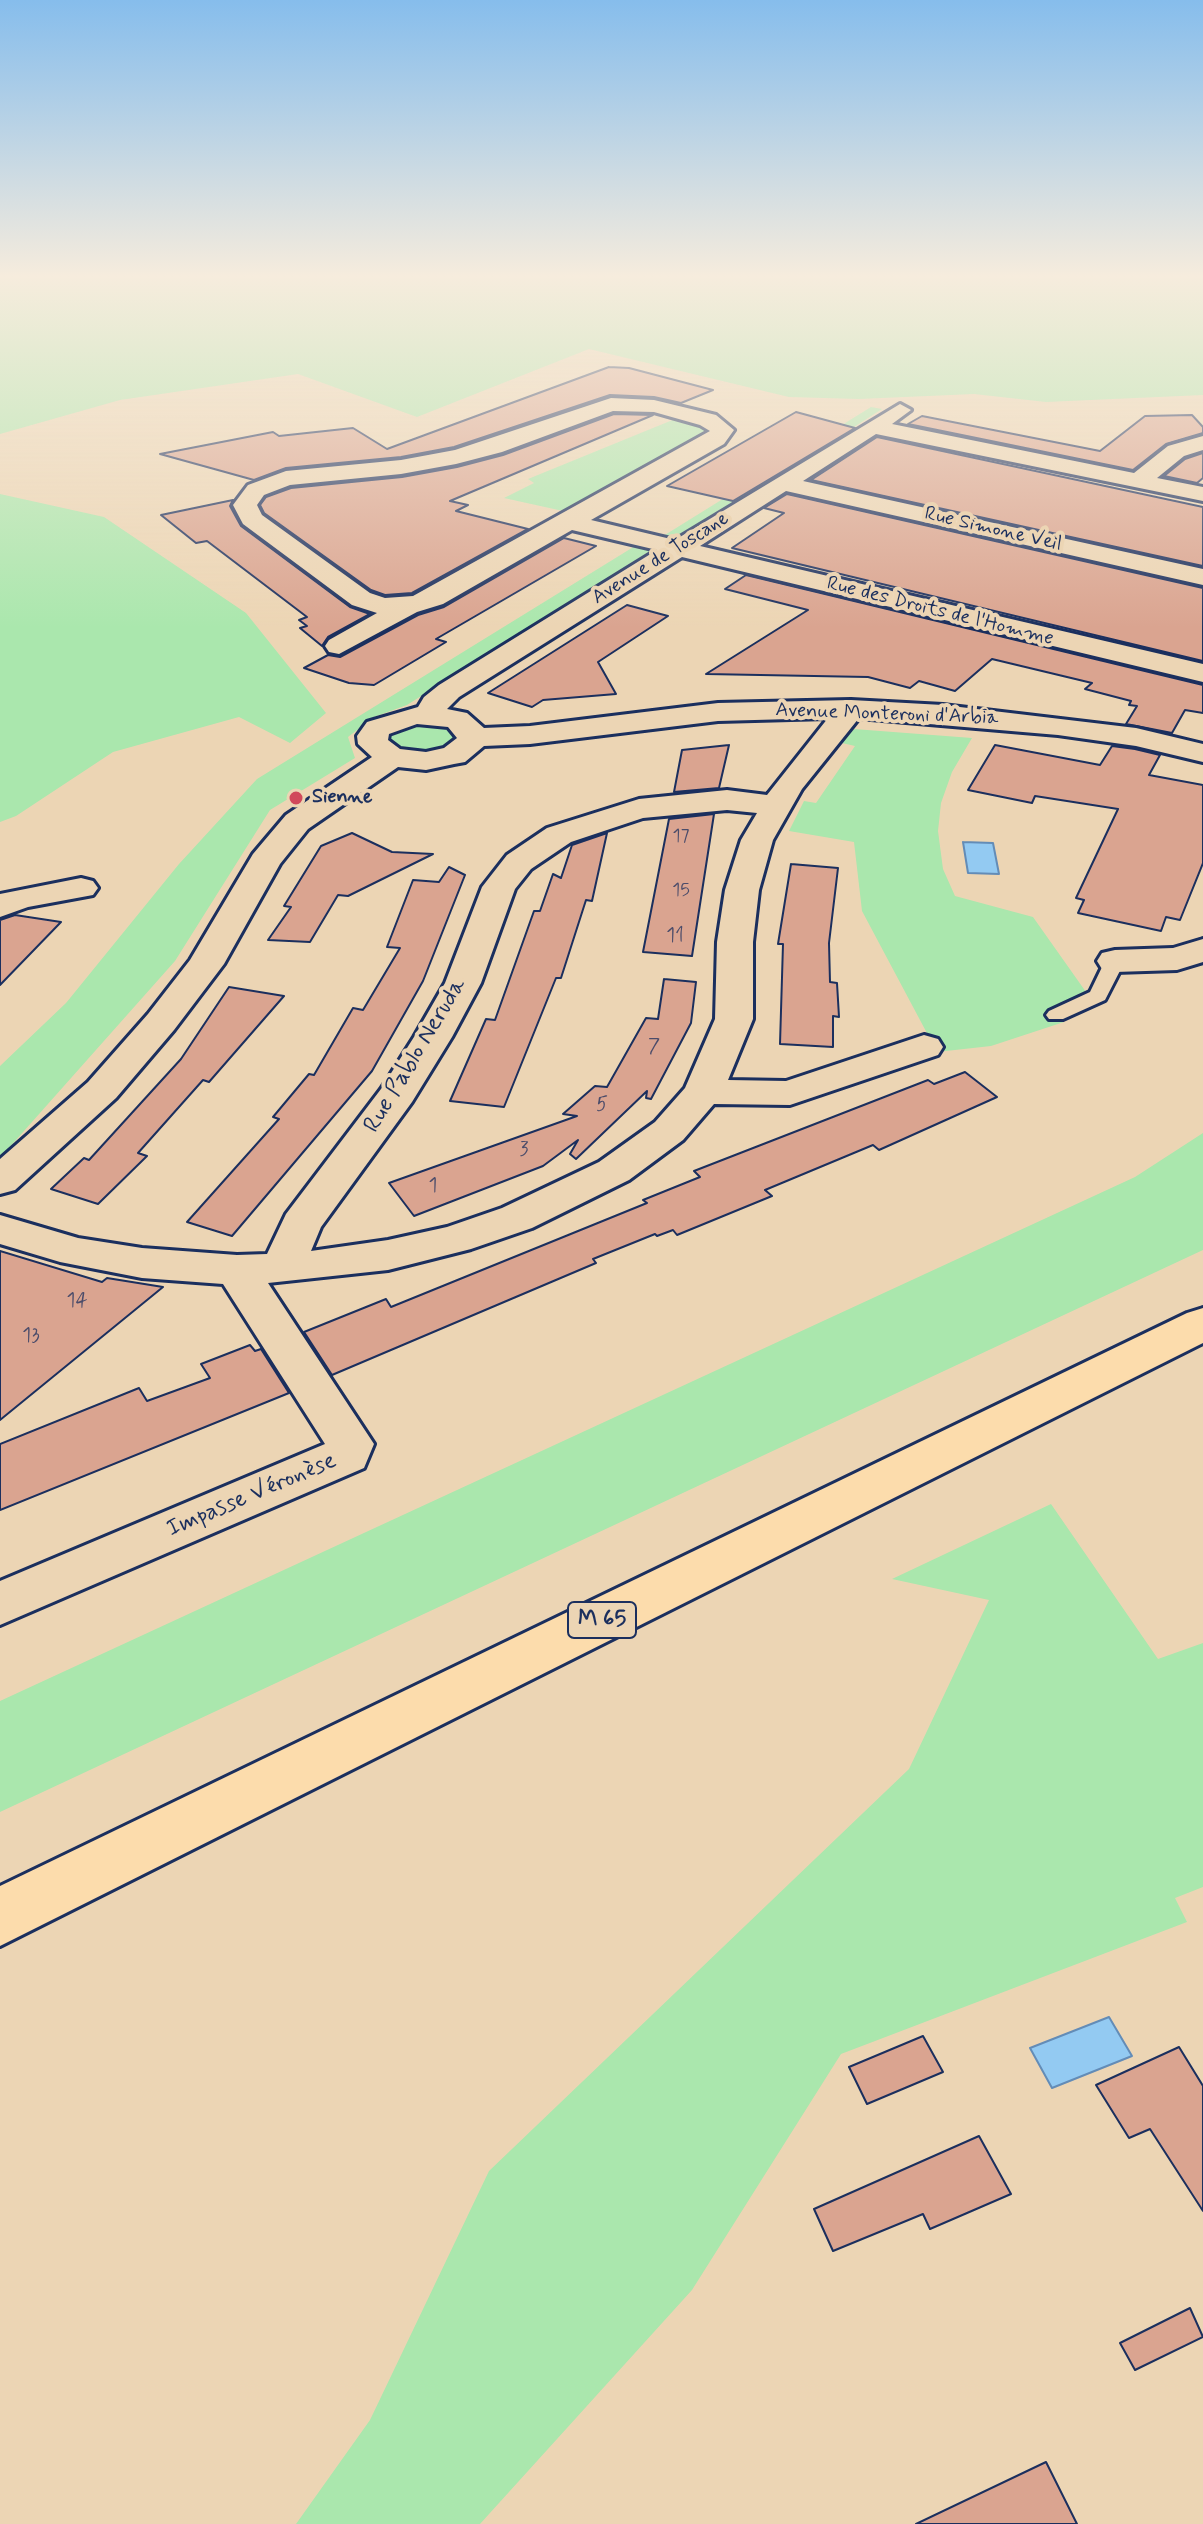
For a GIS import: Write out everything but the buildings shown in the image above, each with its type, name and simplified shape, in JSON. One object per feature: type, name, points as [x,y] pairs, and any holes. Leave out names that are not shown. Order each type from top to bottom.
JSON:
[{"type":"main road","name":"M 65","points":[[0,1917],[1203,1324]]},
{"type":"street","points":[[611,404],[654,406],[708,420],[723,430],[716,439],[569,522],[434,598],[383,606],[361,599],[252,519],[245,510],[246,500],[256,490],[286,478],[401,467],[476,452],[611,404]]},
{"type":"street","name":"Avenue de Toscane","points":[[431,715],[434,703],[449,691],[900,410]]},
{"type":"street","points":[[873,427],[1203,494]]},
{"type":"street","points":[[1139,481],[1176,451],[1203,443]]},
{"type":"street","name":"Rue Simone Veil","points":[[782,483],[1203,577]]},
{"type":"street","name":"Rue des Droits de l'Homme","points":[[569,522],[1203,673]]},
{"type":"street","points":[[339,646],[411,604]]},
{"type":"street","points":[[0,1229],[75,1252],[142,1263],[237,1270],[287,1267],[388,1255],[517,1218],[614,1171],[669,1131],[703,1092],[734,1019],[735,942],[742,890],[757,840],[774,805],[812,753],[851,709]]},
{"type":"street","name":"Avenue Monteroni d'Arbia","points":[[473,737],[530,735],[718,712],[851,709],[943,714],[1058,726],[1136,737],[1203,753]]},
{"type":"street","points":[[431,715],[456,719],[467,725],[473,737],[466,748],[443,758],[392,757],[373,744],[378,728],[398,718],[431,715]]},
{"type":"street","points":[[0,1181],[102,1090],[161,1022],[206,964],[265,861],[297,822],[392,757]]},
{"type":"street","name":"Rue Pablo Neruda","points":[[287,1267],[290,1248],[301,1224],[368,1137],[433,1037],[463,983],[499,887],[519,862],[559,835],[639,809],[727,800],[774,805]]},
{"type":"street","points":[[0,907],[19,898],[81,888]]},
{"type":"street","points":[[1115,961],[1177,959],[1203,950]]},
{"type":"street","points":[[703,1092],[790,1093],[924,1047]]},
{"type":"street","name":"Impasse Véronèse","points":[[0,1604],[347,1455],[350,1444],[237,1270]]},
{"type":"lane","points":[[1056,1015],[1098,996],[1115,961]]},
{"type":"green space","points":[[0,393],[169,393],[120,400],[0,434]]},
{"type":"green space","points":[[350,393],[478,393],[417,417]]},
{"type":"green space","points":[[771,393],[1203,393],[1046,402],[974,394],[859,399],[789,397]]},
{"type":"green space","points":[[871,407],[882,409],[682,538],[660,538]]},
{"type":"green space","points":[[675,419],[701,425],[716,433],[572,513],[504,498],[534,483],[528,479]]},
{"type":"green space","points":[[0,494],[104,517],[246,613],[326,713],[290,743],[239,717],[113,752],[16,816],[0,822]]},
{"type":"green space","points":[[635,546],[650,551],[407,705],[374,717],[348,737],[355,758],[270,810],[175,961],[0,1158],[0,1066],[66,1003],[179,864],[257,779]]},
{"type":"green space","points":[[431,721],[457,730],[458,740],[444,750],[422,753],[400,750],[389,741],[389,736],[398,726]]},
{"type":"green space","points":[[854,729],[972,738],[952,772],[941,803],[938,831],[943,869],[955,896],[1033,917],[1086,992],[1048,1009],[1064,1022],[991,1046],[937,1052],[862,911],[854,842],[789,831],[804,801],[816,803],[855,746],[842,743]]},
{"type":"green space","points":[[1203,1133],[1203,1250],[0,1812],[0,1701],[1135,1177]]},
{"type":"green space","points":[[1051,1504],[1158,1659],[1203,1643],[1203,1887],[1175,1898],[1187,1922],[841,2054],[692,2290],[480,2524],[296,2524],[370,2420],[489,2171],[909,1769],[989,1600],[892,1579]]},
{"type":"water","points":[[963,842],[993,843],[999,874],[968,873]]},
{"type":"water","points":[[1109,2017],[1132,2056],[1052,2088],[1030,2048]]},
{"type":"place","name":"Sienne","points":[[296,798]]}]
